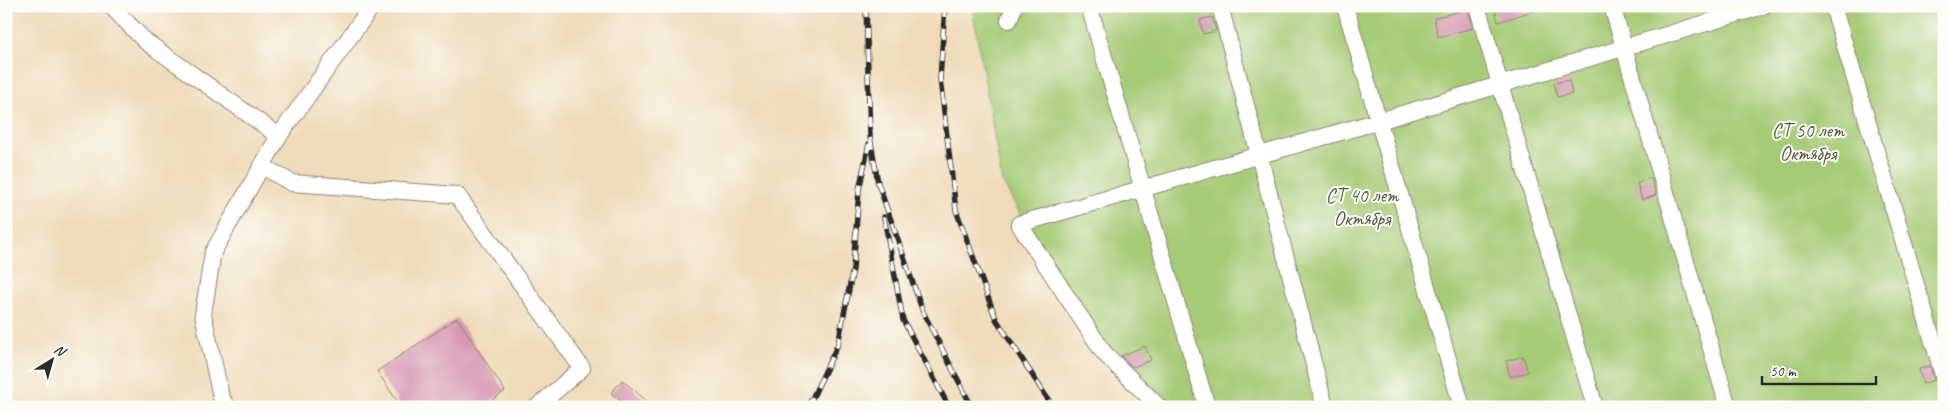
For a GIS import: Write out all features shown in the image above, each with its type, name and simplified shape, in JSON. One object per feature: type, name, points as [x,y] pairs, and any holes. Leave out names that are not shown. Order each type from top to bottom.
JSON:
[{"type":"street","points":[[111,6],[145,41],[279,136]]},
{"type":"street","points":[[227,407],[221,397],[203,314],[213,252],[279,136],[372,6]]},
{"type":"street","points":[[1089,6],[1206,407]]},
{"type":"street","points":[[1220,6],[1325,407]]},
{"type":"street","points":[[1345,6],[1462,407]]},
{"type":"street","points":[[1477,6],[1595,407]]},
{"type":"street","points":[[1612,6],[1728,407]]},
{"type":"street","points":[[1159,407],[1104,352],[1019,224],[1379,121],[1763,6]]},
{"type":"street","points":[[1833,6],[1944,378]]},
{"type":"street","points":[[262,166],[292,183],[457,195],[582,368],[538,407]]},
{"type":"green space","name":"СТ 40 лет Октября","points":[[972,6],[1944,6],[1944,407],[1151,407],[1097,353],[1002,181]]},
{"type":"building","points":[[1494,6],[1538,6],[1539,9],[1498,22]]},
{"type":"building","points":[[1468,9],[1473,28],[1438,37],[1434,18]]},
{"type":"building","points":[[1212,17],[1216,31],[1203,34],[1200,20]]},
{"type":"building","points":[[1569,80],[1572,94],[1557,97],[1554,83]]},
{"type":"building","points":[[1651,178],[1656,195],[1642,200],[1637,183]]},
{"type":"building","points":[[457,318],[505,391],[482,407],[401,407],[377,371]]},
{"type":"building","points":[[1145,346],[1151,360],[1133,367],[1121,356]]},
{"type":"building","points":[[1523,356],[1528,372],[1510,377],[1506,361]]},
{"type":"building","points":[[1930,366],[1934,380],[1923,384],[1919,369]]},
{"type":"building","points":[[622,380],[654,407],[628,407],[611,393]]},
{"type":"railway","points":[[866,6],[870,137],[878,183],[923,312],[972,407]]},
{"type":"railway","points":[[945,6],[940,79],[956,210],[996,319],[1053,407]]},
{"type":"railway","points":[[808,407],[838,344],[853,269],[859,190],[869,144]]},
{"type":"railway","points":[[884,217],[903,320],[949,407]]},
{"type":"park label","name":"СТ 50 лет Октября","points":[[1808,142]]}]
